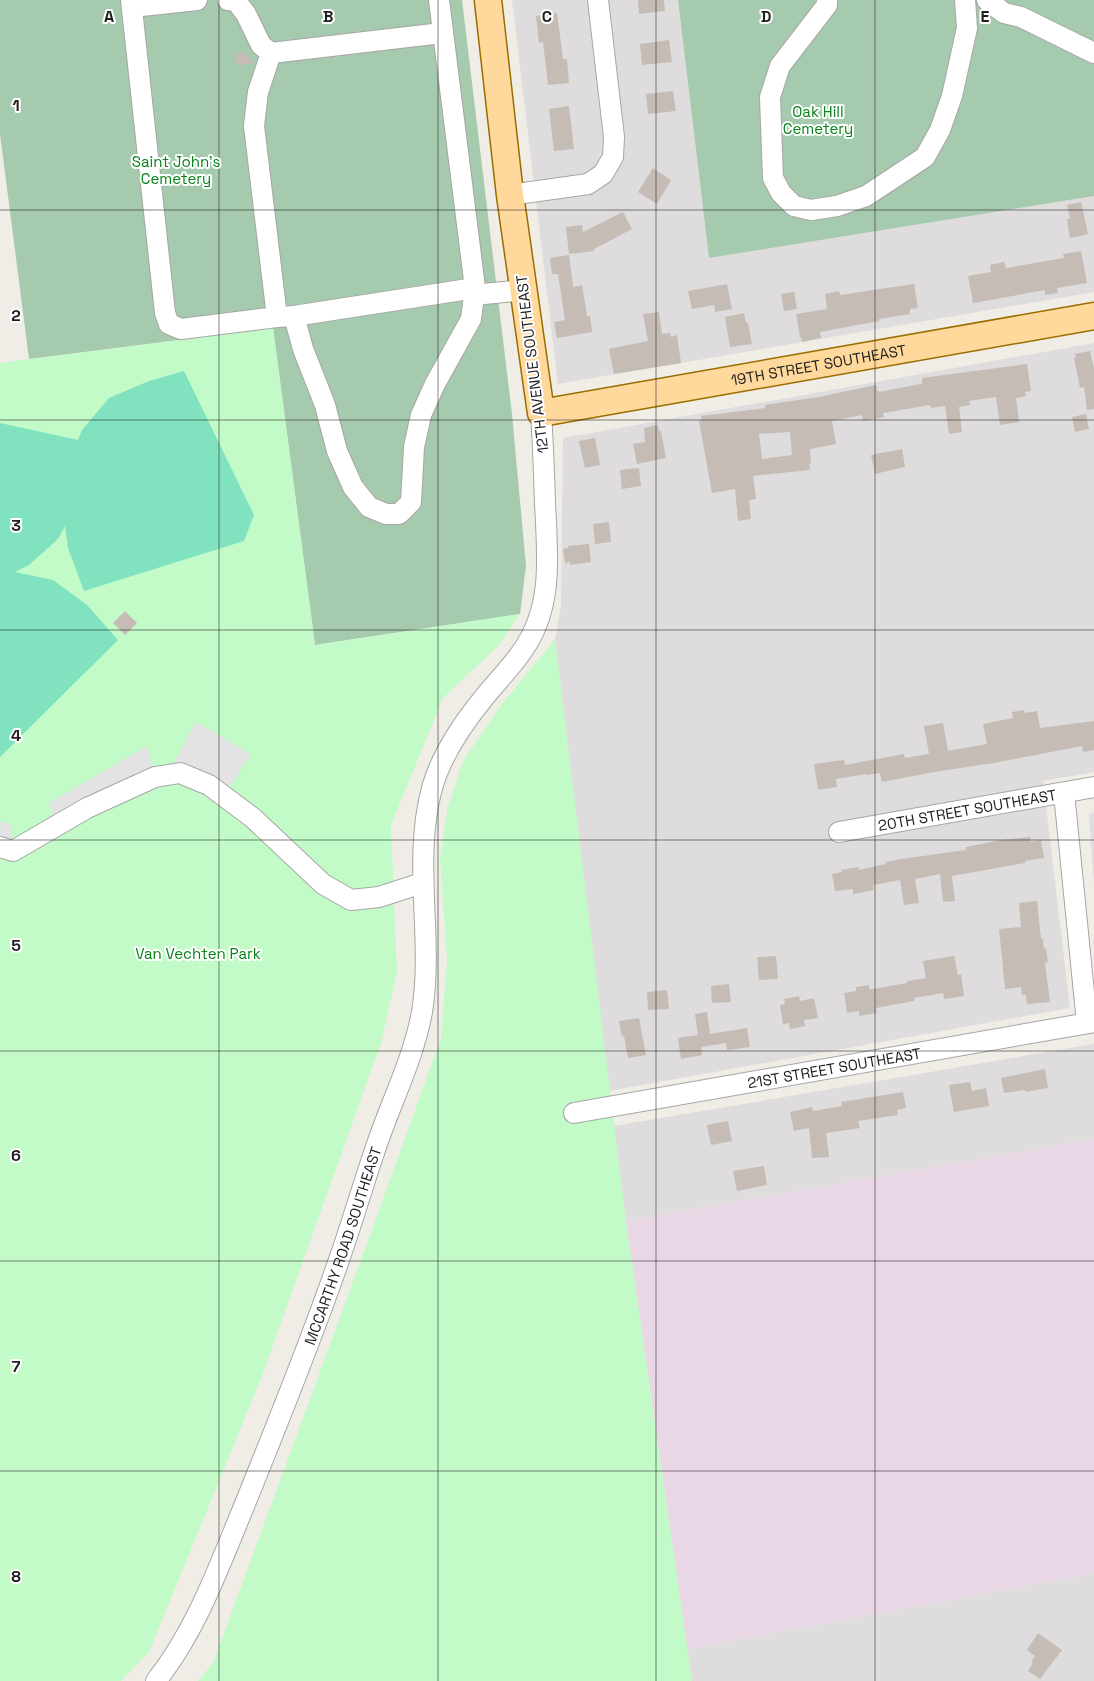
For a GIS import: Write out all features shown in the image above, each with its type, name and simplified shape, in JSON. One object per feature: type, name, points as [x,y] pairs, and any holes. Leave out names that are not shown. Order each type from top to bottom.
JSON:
[{"type":"main road","name":"12TH AVENUE SOUTHEAST","points":[[488,0],[510,195],[541,413]]},
{"type":"main road","name":"19TH STREET SOUTHEAST","points":[[541,413],[1094,316]]},
{"type":"street","points":[[197,0],[131,4],[165,312],[169,324],[181,330],[474,291],[524,290]]},
{"type":"street","points":[[228,0],[236,1],[246,14],[261,45],[271,53],[442,33]]},
{"type":"street","points":[[271,53],[258,92],[254,126],[285,316],[303,349],[325,405],[338,451],[353,487],[369,507],[386,514],[399,514],[411,502],[414,447],[421,415],[435,384],[471,319],[474,291],[439,0]]},
{"type":"street","points":[[510,195],[588,184],[603,174],[613,157],[614,137],[598,0]]},
{"type":"street","points":[[828,0],[827,5],[780,66],[770,97],[773,178],[781,193],[794,206],[811,210],[837,206],[866,196],[925,157],[940,130],[952,96],[967,28],[965,0]]},
{"type":"street","points":[[987,0],[1004,13]]},
{"type":"street","points":[[967,28],[981,17],[1004,13],[1021,17],[1094,53]]},
{"type":"street","name":"12TH AVENUE SOUTHEAST","points":[[433,786],[441,764],[453,741],[482,699],[524,650],[534,633],[541,615],[546,593],[547,573],[541,413]]},
{"type":"street","points":[[0,847],[13,851],[87,808],[155,777],[180,773],[209,785],[246,812],[323,884],[351,900],[379,897],[422,883]]},
{"type":"street","name":"MCCARTHY ROAD SOUTHEAST","points":[[156,1681],[171,1662],[196,1616],[215,1576],[256,1476],[309,1343],[340,1258],[376,1147],[414,1046],[422,1012],[425,980],[426,950],[422,847],[433,786]]},
{"type":"street","name":"20TH STREET SOUTHEAST","points":[[839,832],[1094,788]]},
{"type":"street","points":[[1064,793],[1091,1023]]},
{"type":"street","name":"21ST STREET SOUTHEAST","points":[[574,1113],[1091,1023]]},
{"type":"shaded area","points":[[512,0],[678,0],[709,258],[1094,196],[1094,292],[558,384]]},
{"type":"shaded area","points":[[1094,343],[1094,772],[1043,781],[1070,1008],[609,1091],[555,639],[561,606],[563,438]]},
{"type":"shaded area","points":[[196,722],[251,754],[224,796],[167,775]]},
{"type":"shaded area","points":[[147,746],[155,777],[56,826],[49,803]]},
{"type":"shaded area","points":[[1094,813],[1094,885],[1089,814]]},
{"type":"shaded area","points":[[0,822],[11,824],[13,851],[0,847]]},
{"type":"shaded area","points":[[1094,1044],[1094,1139],[626,1221],[614,1126]]},
{"type":"shaded area","points":[[1094,1139],[1094,1573],[687,1649],[626,1221]]},
{"type":"shaded area","points":[[1094,1573],[1094,1681],[692,1681],[687,1649]]},
{"type":"green space","name":"Saint John's Cemetery","points":[[0,0],[462,0],[512,414],[526,566],[520,614],[315,645],[273,328],[29,359],[0,134]]},
{"type":"green space","name":"Oak Hill Cemetery","points":[[678,0],[1094,0],[1094,196],[709,258]]},
{"type":"green space","name":"Van Vechten Park","points":[[273,328],[315,645],[520,614],[498,646],[443,698],[391,825],[397,972],[381,1043],[262,1376],[149,1652],[121,1681],[0,1681],[0,363]]},
{"type":"green space","points":[[184,371],[254,515],[244,541],[84,591],[68,548],[65,526],[58,539],[29,565],[15,572],[53,580],[87,605],[118,640],[0,757],[0,423],[78,440],[82,430],[109,398],[149,381]]},
{"type":"green space","points":[[555,639],[626,1221],[692,1681],[198,1681],[213,1663],[441,1038],[447,960],[440,859],[447,810],[463,761],[501,705]]},
{"type":"building","points":[[638,0],[664,0],[665,11],[639,14]]},
{"type":"building","points":[[557,13],[563,59],[567,59],[569,83],[548,85],[543,42],[539,43],[536,16]]},
{"type":"building","points":[[669,40],[672,62],[642,65],[640,44]]},
{"type":"building","points":[[243,52],[255,63],[239,65],[235,62],[235,57],[238,53]]},
{"type":"building","points":[[673,91],[676,111],[648,114],[646,94]]},
{"type":"building","points":[[569,106],[574,149],[554,151],[549,109]]},
{"type":"building","points":[[653,168],[671,180],[657,204],[638,192]]},
{"type":"building","points":[[1081,202],[1088,234],[1070,238],[1067,219],[1070,219],[1067,205]]},
{"type":"building","points":[[623,212],[632,229],[594,249],[594,251],[569,254],[566,227],[582,225],[583,232]]},
{"type":"building","points":[[1081,251],[1087,283],[1057,288],[1058,293],[1045,295],[1045,290],[973,303],[968,276],[991,272],[990,265],[1004,262],[1006,268],[1064,258],[1063,254]]},
{"type":"building","points":[[569,255],[573,287],[582,285],[587,316],[590,316],[592,332],[557,338],[554,322],[565,320],[558,274],[552,274],[550,258]]},
{"type":"building","points":[[727,284],[732,309],[715,312],[714,305],[692,309],[688,291]]},
{"type":"building","points":[[914,284],[918,308],[910,309],[910,314],[820,332],[821,338],[802,342],[796,314],[827,309],[825,294],[839,291],[840,295]]},
{"type":"building","points":[[794,292],[797,309],[784,311],[781,294]]},
{"type":"building","points":[[659,312],[662,334],[670,333],[671,337],[677,335],[681,363],[614,374],[609,349],[648,341],[643,314]]},
{"type":"building","points":[[744,313],[752,344],[730,347],[725,317]]},
{"type":"building","points":[[1090,351],[1094,368],[1094,409],[1087,410],[1084,387],[1080,388],[1074,358],[1076,358],[1075,354]]},
{"type":"building","points":[[1027,364],[1031,391],[1025,392],[1026,396],[1016,398],[1019,422],[1000,425],[996,397],[969,401],[970,405],[959,407],[962,432],[949,434],[945,406],[931,408],[930,405],[883,413],[884,417],[863,421],[862,415],[832,421],[836,444],[810,449],[810,470],[753,476],[756,499],[749,500],[751,519],[738,521],[735,489],[712,493],[699,421],[702,420],[701,416],[765,408],[765,405],[819,397],[876,385],[879,392],[922,384],[922,378]],"holes":[[[790,432],[792,455],[762,459],[759,434]]]},
{"type":"building","points":[[1086,414],[1089,429],[1075,432],[1072,417]]},
{"type":"building","points":[[658,425],[659,431],[661,431],[666,458],[637,464],[633,444],[645,442],[644,428]]},
{"type":"building","points":[[595,438],[600,465],[585,468],[579,441]]},
{"type":"building","points":[[902,449],[905,467],[875,474],[871,455]]},
{"type":"building","points":[[639,468],[641,486],[622,489],[620,470]]},
{"type":"building","points":[[609,522],[611,542],[595,544],[593,524]]},
{"type":"building","points":[[589,544],[591,562],[570,565],[570,562],[565,563],[563,549],[568,548],[568,546]]},
{"type":"building","points":[[125,611],[137,623],[125,635],[113,623]]},
{"type":"building","points":[[1024,710],[1025,713],[1037,711],[1040,728],[1094,721],[1094,750],[1083,752],[1082,746],[882,782],[880,773],[866,774],[836,779],[837,787],[818,790],[814,764],[844,760],[845,765],[904,754],[905,758],[929,754],[924,726],[943,723],[948,751],[987,744],[983,724],[1013,718],[1012,712]]},
{"type":"building","points":[[1030,837],[1031,842],[1041,840],[1044,858],[952,876],[955,901],[943,902],[940,874],[915,879],[919,903],[904,905],[900,880],[873,885],[874,890],[853,894],[853,889],[835,891],[832,874],[842,872],[841,870],[859,867],[859,870],[886,864],[886,862],[966,850],[966,847],[1001,840]]},
{"type":"building","points":[[1037,901],[1041,939],[1043,938],[1048,962],[1045,963],[1050,1002],[1027,1004],[1026,995],[1022,995],[1021,987],[1005,989],[999,929],[1021,927],[1019,903]]},
{"type":"building","points":[[776,956],[778,979],[759,980],[757,957]]},
{"type":"building","points":[[954,956],[958,975],[961,974],[964,996],[944,999],[943,993],[876,1008],[877,1013],[859,1016],[859,1011],[847,1013],[844,993],[856,991],[856,987],[869,985],[869,989],[873,989],[926,978],[923,961]]},
{"type":"building","points":[[729,984],[731,1002],[712,1003],[711,986]]},
{"type":"building","points":[[667,990],[669,1009],[648,1010],[647,992]]},
{"type":"building","points":[[799,996],[800,1001],[814,998],[818,1018],[804,1020],[805,1026],[790,1029],[789,1023],[783,1024],[780,1005],[785,1004],[784,999]]},
{"type":"building","points":[[707,1012],[710,1034],[747,1028],[750,1047],[727,1050],[726,1043],[701,1047],[702,1055],[681,1059],[678,1038],[698,1035],[695,1014]]},
{"type":"building","points":[[639,1018],[646,1055],[628,1058],[619,1021]]},
{"type":"building","points":[[1045,1069],[1048,1088],[1004,1093],[1001,1078]]},
{"type":"building","points":[[970,1082],[972,1091],[986,1088],[989,1106],[954,1112],[949,1085]]},
{"type":"building","points":[[903,1092],[906,1108],[897,1110],[898,1115],[858,1121],[860,1128],[826,1133],[829,1157],[812,1158],[809,1128],[794,1131],[790,1112],[812,1107],[813,1111],[842,1106],[841,1102]]},
{"type":"building","points":[[728,1121],[732,1141],[711,1145],[707,1125]]},
{"type":"building","points":[[764,1166],[767,1185],[737,1191],[733,1171]]},
{"type":"building","points":[[1038,1633],[1062,1650],[1040,1679],[1028,1671],[1035,1656],[1027,1650]]}]
